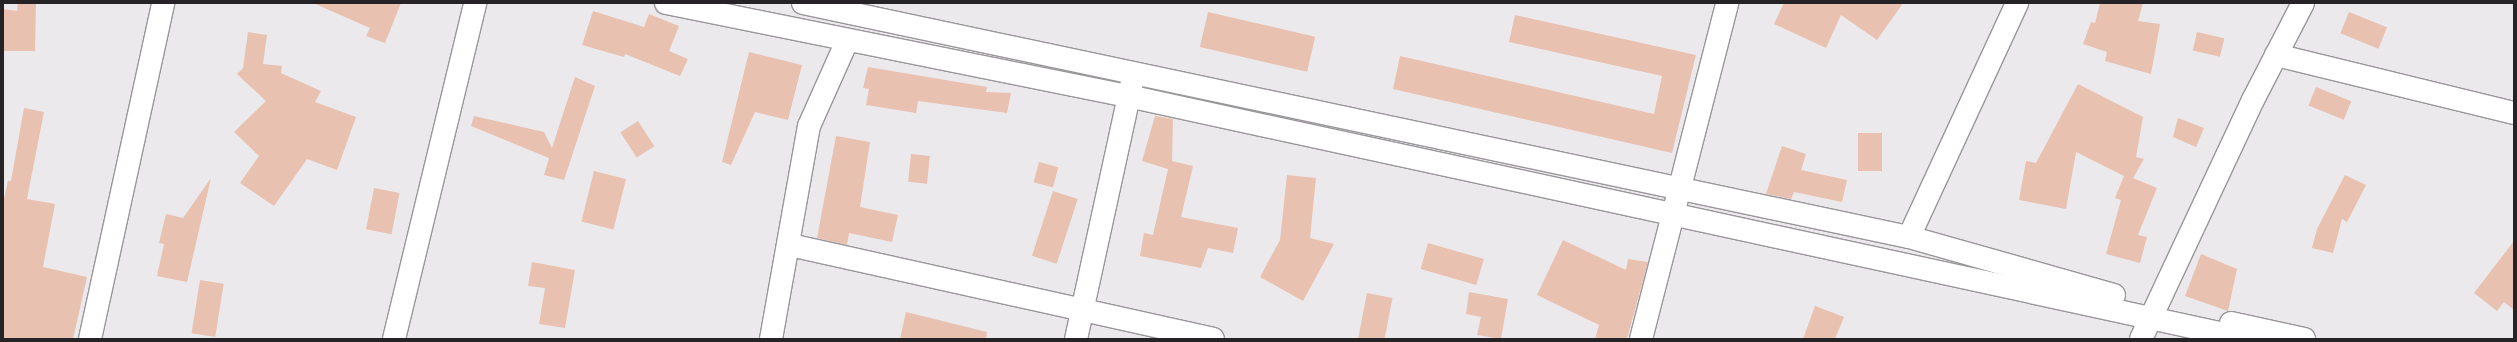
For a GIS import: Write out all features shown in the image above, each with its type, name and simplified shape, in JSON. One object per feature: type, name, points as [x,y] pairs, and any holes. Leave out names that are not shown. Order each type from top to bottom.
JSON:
[{"type":"street","points":[[90,339],[163,3]]},
{"type":"street","points":[[394,339],[475,3]]},
{"type":"street","points":[[666,3],[847,41],[1128,96],[1675,217],[2154,312],[2304,339]]},
{"type":"street","points":[[803,3],[852,8],[1135,74],[1909,237],[2247,339]]},
{"type":"street","points":[[1641,339],[1675,217],[1727,3]]},
{"type":"street","points":[[1909,237],[2017,3]]},
{"type":"street","points":[[2141,339],[2276,55],[2303,3]]},
{"type":"street","points":[[771,339],[790,245],[809,126],[847,41]]},
{"type":"street","points":[[2276,55],[2514,113]]},
{"type":"street","points":[[1076,339],[1128,96],[1135,74]]},
{"type":"street","points":[[790,245],[1213,339]]},
{"type":"building","points":[[18,3],[36,3],[35,51],[3,51],[3,9],[17,11]]},
{"type":"building","points":[[313,3],[401,3],[385,43],[366,36],[370,28]]},
{"type":"building","points":[[1784,3],[1903,3],[1877,40],[1841,15],[1826,48],[1774,24]]},
{"type":"building","points":[[2100,3],[2143,3],[2138,21],[2160,24],[2151,74],[2105,61],[2107,52],[2083,44],[2091,22],[2095,23]]},
{"type":"building","points":[[593,11],[644,27],[649,14],[679,26],[669,51],[688,59],[680,76],[625,54],[624,57],[582,45]]},
{"type":"building","points":[[1208,12],[1315,37],[1307,72],[1200,47]]},
{"type":"building","points":[[2349,12],[2387,27],[2378,49],[2340,33]]},
{"type":"building","points":[[1515,15],[1696,55],[1672,153],[1393,89],[1400,56],[1654,114],[1662,76],[1509,42]]},
{"type":"building","points":[[248,32],[267,35],[263,64],[282,66],[281,73],[321,91],[315,102],[356,117],[337,170],[307,159],[274,206],[240,183],[259,156],[234,132],[266,101],[237,74],[243,68]]},
{"type":"building","points":[[2197,32],[2224,38],[2220,57],[2193,51]]},
{"type":"building","points":[[749,52],[802,65],[788,120],[755,112],[731,165],[722,162]]},
{"type":"building","points":[[868,67],[987,87],[986,92],[1011,93],[1007,113],[918,101],[916,113],[866,105],[869,89],[863,88]]},
{"type":"building","points":[[575,77],[595,86],[564,180],[544,175],[549,158],[471,126],[474,116],[544,132],[552,148]]},
{"type":"building","points":[[2078,84],[2143,117],[2136,157],[2144,159],[2133,178],[2157,188],[2138,235],[2147,237],[2140,263],[2106,254],[2121,200],[2115,198],[2124,176],[2076,152],[2066,209],[2019,200],[2026,161],[2036,163]]},
{"type":"building","points":[[2316,87],[2351,101],[2344,120],[2309,106]]},
{"type":"building","points":[[24,108],[44,112],[27,199],[55,204],[43,267],[87,277],[73,339],[3,339],[3,203],[8,181],[11,181]]},
{"type":"building","points":[[1155,116],[1173,119],[1172,161],[1193,166],[1181,217],[1238,228],[1233,253],[1208,248],[1201,268],[1140,256],[1144,233],[1153,235],[1168,169],[1142,161]]},
{"type":"building","points":[[2178,118],[2204,128],[2196,147],[2173,137]]},
{"type":"building","points":[[638,121],[654,146],[637,158],[620,132]]},
{"type":"building","points":[[1858,133],[1882,133],[1882,171],[1858,171]]},
{"type":"building","points":[[836,136],[870,142],[860,207],[898,215],[892,242],[849,233],[847,245],[817,238]]},
{"type":"building","points":[[1782,146],[1806,154],[1801,170],[1847,180],[1842,202],[1794,192],[1791,199],[1766,194]]},
{"type":"building","points":[[911,154],[930,156],[927,184],[908,182]]},
{"type":"building","points":[[1039,162],[1058,167],[1053,187],[1034,182]]},
{"type":"building","points":[[594,171],[626,179],[613,229],[581,221]]},
{"type":"building","points":[[1287,175],[1316,178],[1310,238],[1334,244],[1303,301],[1260,277],[1280,240]]},
{"type":"building","points":[[2345,175],[2366,185],[2347,222],[2342,219],[2333,253],[2312,248],[2317,229]]},
{"type":"building","points":[[211,178],[187,282],[157,276],[164,244],[159,243],[166,214],[183,218]]},
{"type":"building","points":[[374,188],[400,193],[392,234],[366,229]]},
{"type":"building","points":[[1053,191],[1078,199],[1057,264],[1032,256]]},
{"type":"building","points":[[1563,240],[1626,270],[1628,259],[1648,262],[1627,339],[1595,339],[1599,325],[1537,295]]},
{"type":"building","points":[[2514,241],[2514,310],[2504,302],[2497,311],[2474,293]]},
{"type":"building","points":[[1428,243],[1484,259],[1476,285],[1421,269]]},
{"type":"building","points":[[2201,254],[2237,269],[2228,311],[2185,296]]},
{"type":"building","points":[[532,262],[575,270],[565,328],[539,324],[545,288],[528,286]]},
{"type":"building","points":[[200,280],[224,284],[215,337],[192,333]]},
{"type":"building","points":[[1469,292],[1508,299],[1501,339],[1477,335],[1481,317],[1466,314]]},
{"type":"building","points":[[1367,293],[1393,298],[1385,339],[1358,339]]},
{"type":"building","points":[[1815,306],[1844,317],[1835,339],[1803,339]]},
{"type":"building","points":[[906,312],[987,332],[986,339],[900,339]]}]
